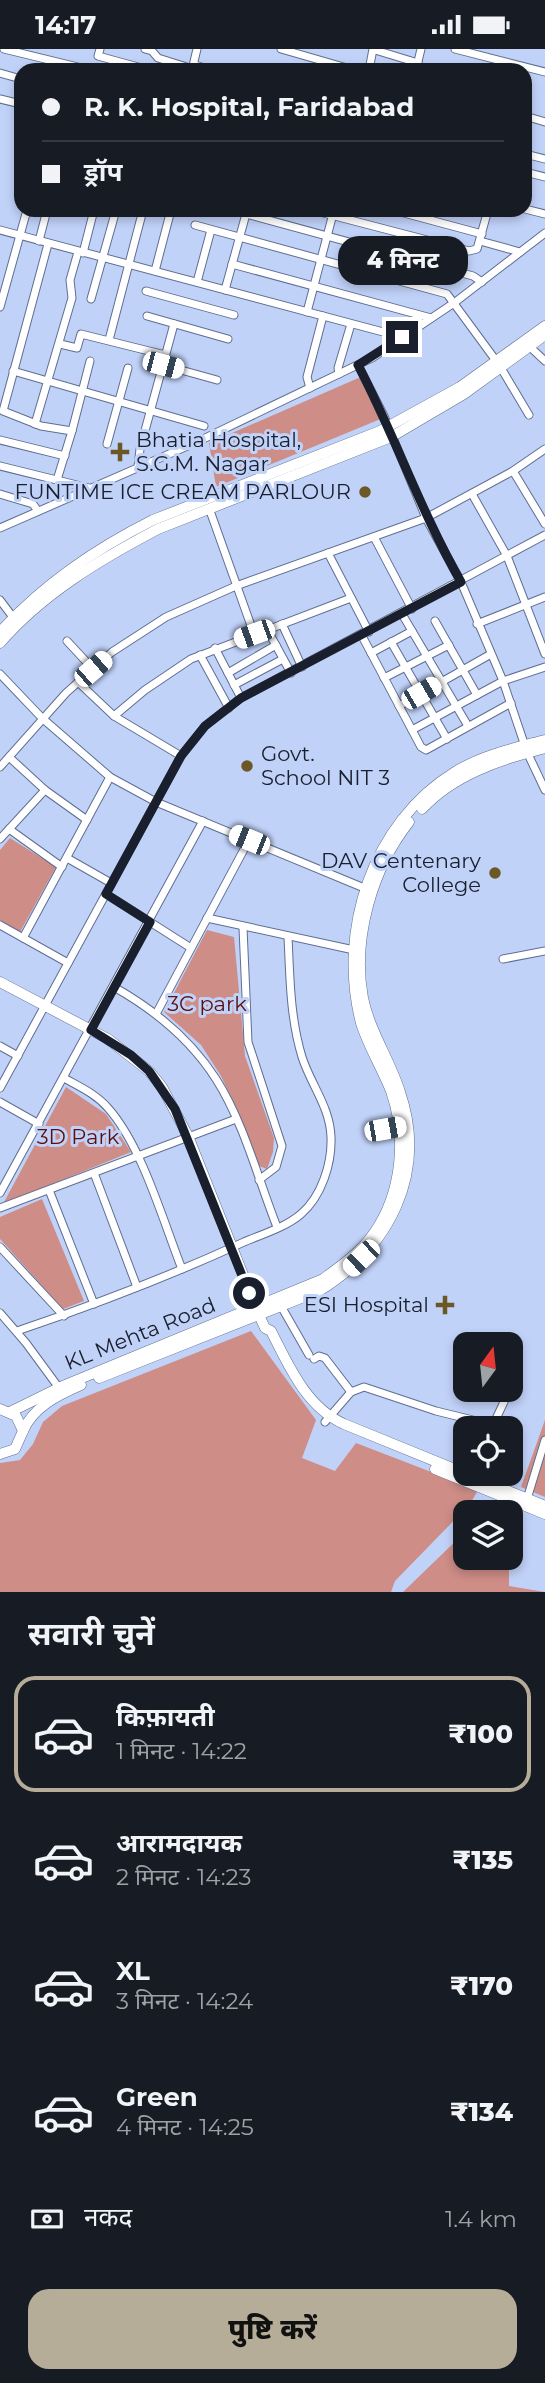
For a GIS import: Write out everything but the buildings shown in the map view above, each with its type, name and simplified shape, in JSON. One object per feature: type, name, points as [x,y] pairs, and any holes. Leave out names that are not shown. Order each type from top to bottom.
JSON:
[{"type":"street","points":[[0,57],[4,49],[59,63]]},
{"type":"street","points":[[100,49],[98,56],[124,63]]},
{"type":"street","points":[[145,49],[152,51],[158,58],[176,63]]},
{"type":"street","points":[[281,49],[330,63]]},
{"type":"street","points":[[313,58],[317,49]]},
{"type":"street","points":[[374,49],[409,63]]},
{"type":"street","points":[[455,49],[510,63]]},
{"type":"street","points":[[0,303],[4,274],[11,270],[25,217]]},
{"type":"street","points":[[39,241],[45,217]]},
{"type":"street","points":[[35,424],[72,298],[70,280],[92,217]]},
{"type":"street","points":[[91,299],[114,217]]},
{"type":"street","points":[[109,340],[140,217]]},
{"type":"street","points":[[155,271],[169,217]]},
{"type":"street","points":[[225,290],[245,217]]},
{"type":"street","points":[[257,217],[473,276],[482,282]]},
{"type":"street","points":[[307,312],[333,217]]},
{"type":"street","points":[[348,217],[469,251],[477,249],[486,217]]},
{"type":"street","points":[[416,217],[520,252]]},
{"type":"street","points":[[195,225],[442,292],[454,303],[499,365],[529,415]]},
{"type":"street","points":[[0,230],[402,337]]},
{"type":"street","points":[[197,282],[211,230]]},
{"type":"street","points":[[0,528],[358,365],[454,303],[545,233]]},
{"type":"street","points":[[48,244],[3,411],[35,424],[72,431]]},
{"type":"street","points":[[232,264],[430,318]]},
{"type":"street","points":[[146,291],[234,315]]},
{"type":"street","points":[[147,316],[228,339]]},
{"type":"street","points":[[310,388],[307,377],[323,316]]},
{"type":"street","points":[[138,467],[140,449],[174,324]]},
{"type":"street","points":[[339,374],[338,367],[351,324]]},
{"type":"street","points":[[0,632],[97,563],[158,529],[389,432],[464,394],[545,326]]},
{"type":"street","points":[[60,344],[76,348],[81,334],[165,355]]},
{"type":"street","points":[[499,365],[545,335]]},
{"type":"street","points":[[530,347],[545,362]]},
{"type":"street","points":[[57,480],[90,361]]},
{"type":"street","points":[[163,365],[217,380]]},
{"type":"street","points":[[358,365],[426,518],[461,582],[503,681],[526,749],[545,790]]},
{"type":"street","points":[[107,444],[128,369]]},
{"type":"street","points":[[13,371],[204,426]]},
{"type":"street","points":[[0,643],[15,621],[39,595],[131,531],[389,432]]},
{"type":"street","points":[[0,440],[65,456]]},
{"type":"street","points":[[0,767],[42,718],[93,669],[112,652],[166,617],[236,586],[426,518],[513,471],[545,449]]},
{"type":"street","points":[[0,466],[90,489]]},
{"type":"street","points":[[513,471],[545,524]]},
{"type":"street","points":[[0,494],[33,504],[38,511]]},
{"type":"street","points":[[472,494],[507,556],[545,654]]},
{"type":"street","points":[[209,508],[254,634]]},
{"type":"street","points":[[0,1088],[181,756],[205,726],[241,698],[362,636],[545,535]]},
{"type":"street","points":[[374,537],[412,609]]},
{"type":"street","points":[[328,553],[369,632]]},
{"type":"street","points":[[477,624],[545,597]]},
{"type":"street","points":[[114,716],[145,689],[200,655],[351,598]]},
{"type":"street","points":[[0,600],[15,621]]},
{"type":"street","points":[[402,614],[468,726]]},
{"type":"street","points":[[435,621],[477,695]]},
{"type":"street","points":[[282,624],[302,667]]},
{"type":"street","points":[[267,629],[291,673]]},
{"type":"street","points":[[371,653],[412,631]]},
{"type":"street","points":[[362,636],[421,747],[426,750],[511,703]]},
{"type":"street","points":[[67,641],[93,669]]},
{"type":"street","points":[[391,642],[447,739]]},
{"type":"street","points":[[228,673],[276,645]]},
{"type":"street","points":[[384,678],[449,645]]},
{"type":"street","points":[[215,648],[241,698]]},
{"type":"street","points":[[399,706],[491,654]]},
{"type":"street","points":[[200,655],[229,708]]},
{"type":"street","points":[[234,685],[283,659]]},
{"type":"street","points":[[412,730],[503,681],[545,667]]},
{"type":"street","points":[[0,674],[42,718],[110,777],[156,802],[369,890]]},
{"type":"street","points":[[78,683],[114,716],[181,756]]},
{"type":"street","name":"KL Mehta Road","points":[[526,749],[545,740]]},
{"type":"street","name":"KL Mehta Road","points":[[5,1410],[62,1391],[257,1312],[323,1279],[348,1260],[373,1235],[388,1209],[396,1186],[400,1127],[391,1092],[362,1025],[354,983],[354,950],[359,911],[369,890],[381,851],[402,821],[426,795],[456,772],[490,756],[545,748]]},
{"type":"street","points":[[9,757],[45,790],[87,820]]},
{"type":"street","points":[[23,938],[110,777]]},
{"type":"street","points":[[0,839],[45,790]]},
{"type":"street","points":[[0,1193],[203,821]]},
{"type":"street","points":[[9,829],[62,867]]},
{"type":"street","points":[[156,1014],[249,840]]},
{"type":"street","points":[[66,858],[111,883]]},
{"type":"street","name":"KL Mehta Road","points":[[257,1312],[313,1294],[340,1278],[385,1231],[401,1197],[409,1145],[407,1122],[400,1092],[371,1025],[363,996],[361,955],[369,890]]},
{"type":"street","points":[[106,894],[191,949]]},
{"type":"street","points":[[207,918],[243,928],[354,950]]},
{"type":"street","points":[[0,925],[68,963]]},
{"type":"street","points":[[243,928],[248,1042],[282,1146],[276,1167],[259,1180]]},
{"type":"street","points":[[17,1331],[64,1316],[233,1248],[299,1216],[312,1202],[328,1168],[331,1137],[327,1113],[305,1065],[292,1015],[288,937]]},
{"type":"street","points":[[503,959],[545,951]]},
{"type":"street","points":[[0,982],[91,1030],[131,1055],[149,1071],[175,1109],[188,1136],[265,1328],[271,1331],[299,1383],[326,1419],[545,1514]]},
{"type":"street","points":[[114,987],[156,1014],[215,1077],[236,1119],[277,1227]]},
{"type":"street","points":[[0,1046],[18,1056]]},
{"type":"street","points":[[64,1078],[90,1092],[122,1126],[138,1157],[182,1269]]},
{"type":"street","points":[[0,1102],[39,1123]]},
{"type":"street","points":[[0,1208],[236,1119]]},
{"type":"street","points":[[371,1132],[400,1127]]},
{"type":"street","points":[[94,1173],[138,1287]]},
{"type":"street","points":[[49,1190],[94,1304]]},
{"type":"street","points":[[0,1247],[64,1316]]},
{"type":"street","points":[[281,1306],[311,1357],[325,1358],[351,1392]]},
{"type":"street","points":[[0,1313],[17,1331],[62,1391]]},
{"type":"street","points":[[326,1419],[351,1392],[367,1388],[436,1411],[489,1424],[495,1421],[504,1402]]},
{"type":"street","name":"KL Mehta Road","points":[[0,1454],[15,1448],[31,1415],[62,1391]]},
{"type":"street","points":[[5,1410],[19,1419],[23,1431]]},
{"type":"street","points":[[326,1419],[545,1506]]},
{"type":"street","points":[[527,1499],[545,1440]]},
{"type":"green space","points":[[363,376],[383,418],[216,487],[209,443]]},
{"type":"green space","points":[[10,838],[56,867],[20,932],[0,922],[0,850]]},
{"type":"green space","name":"3C park","points":[[207,930],[234,937],[245,1056],[274,1138],[273,1152],[267,1169],[259,1166],[221,1076],[201,1045],[164,1012]]},
{"type":"green space","name":"3D Park","points":[[66,1087],[106,1114],[131,1152],[3,1204]]},
{"type":"green space","points":[[42,1199],[84,1301],[63,1309],[0,1239],[0,1217]]},
{"type":"green space","points":[[251,1331],[316,1420],[302,1458],[335,1471],[356,1443],[453,1480],[453,1486],[468,1486],[478,1490],[472,1500],[453,1500],[453,1521],[395,1581],[391,1592],[0,1592],[0,1463],[20,1460],[33,1444],[43,1422],[62,1406]]},
{"type":"green space","points":[[545,1420],[545,1497],[521,1487]]},
{"type":"green space","points":[[453,1544],[453,1570],[509,1570],[509,1586],[545,1592],[403,1592]]},
{"type":"place","name":"Bhatia Hospital, S.G.M. Nagar","points":[[120,452]]},
{"type":"place","name":"FUNTIME ICE CREAM PARLOUR","points":[[365,492]]},
{"type":"place","name":"Govt. School NIT 3","points":[[247,766]]},
{"type":"place","name":"DAV Centenary College","points":[[495,873]]},
{"type":"place","name":"ESI Hospital","points":[[445,1305]]},
{"type":"route","points":[[249,1293],[232,1243],[188,1136],[162,1087],[131,1055],[91,1030],[150,922],[106,894],[186,747],[205,726],[241,698],[461,582],[426,518],[384,416],[358,365],[402,337]]}]
